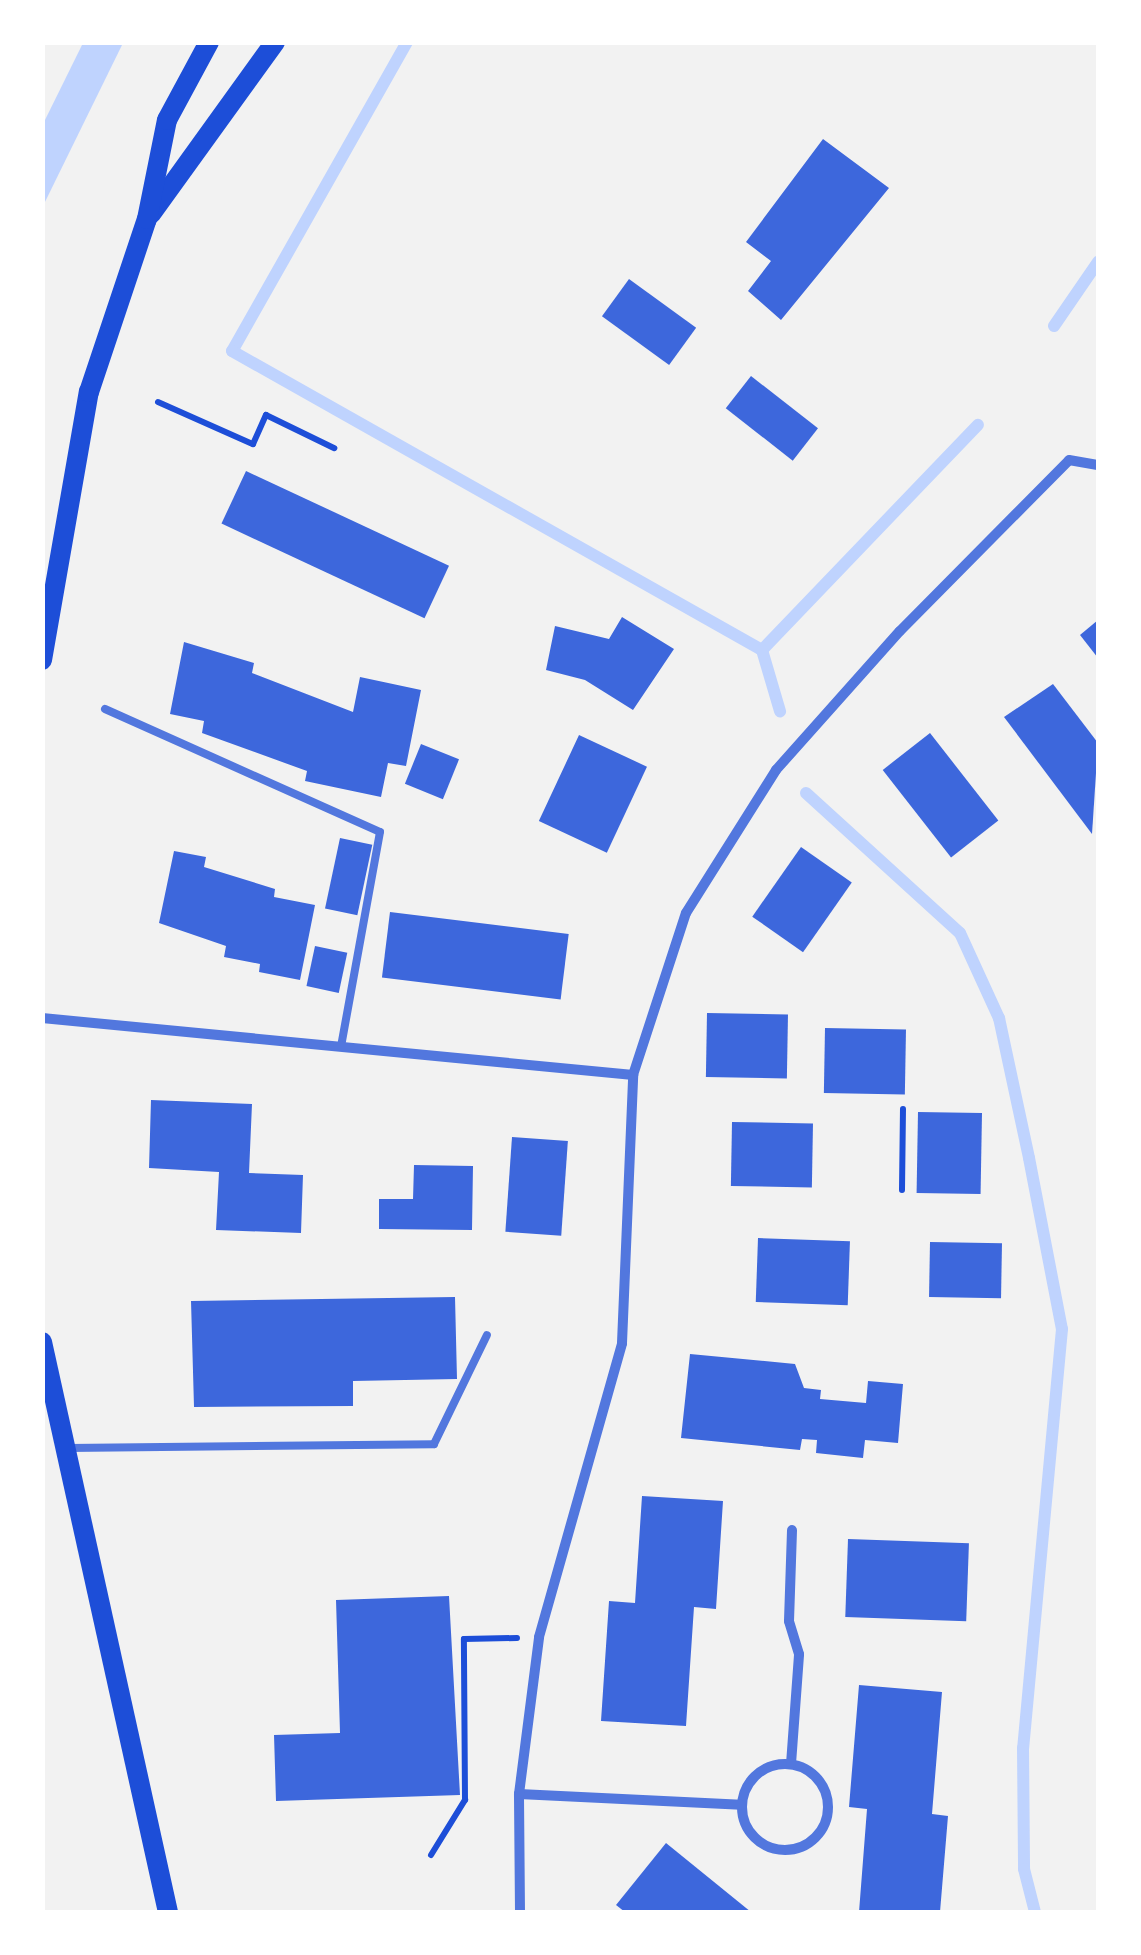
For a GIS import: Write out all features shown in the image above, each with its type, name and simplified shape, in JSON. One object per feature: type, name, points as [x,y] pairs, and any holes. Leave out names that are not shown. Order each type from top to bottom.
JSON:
[{"type":"main road","points":[[42,660],[89,392],[147,219],[168,120],[209,42]]},
{"type":"main road","points":[[147,219],[274,42]]},
{"type":"main road","points":[[42,1342],[59,1449],[168,1912]]},
{"type":"street","points":[[520,1912],[519,1794],[539,1637],[622,1342],[632,1076],[686,913],[776,770],[1069,460],[1098,464]]},
{"type":"street","points":[[42,1018],[632,1076]]},
{"type":"street","points":[[791,1764],[800,1654],[789,1622],[792,1530]]},
{"type":"street","points":[[741,1805],[765,1847],[812,1842],[827,1796],[791,1764]]},
{"type":"street","points":[[741,1805],[756,1774],[791,1764]]},
{"type":"street","points":[[519,1794],[741,1805]]},
{"type":"lane","points":[[105,709],[380,832],[341,1046]]},
{"type":"lane","points":[[59,1449],[158,1440],[434,1444],[486,1335]]},
{"type":"path","points":[[158,402],[253,444],[266,415],[334,448]]},
{"type":"path","points":[[902,1190],[903,1109]]},
{"type":"path","points":[[431,1855],[464,1800],[464,1639],[539,1637]]},
{"type":"water","points":[[83,43],[123,43],[43,206],[43,124]]},
{"type":"building","points":[[823,139],[889,188],[781,320],[748,291],[771,261],[746,242]]},
{"type":"building","points":[[629,279],[696,328],[669,365],[602,316]]},
{"type":"building","points":[[751,376],[818,428],[793,461],[726,408]]},
{"type":"building","points":[[246,471],[449,566],[425,618],[221,524]]},
{"type":"building","points":[[622,617],[674,649],[633,710],[585,680],[546,670],[555,626],[609,639]]},
{"type":"building","points":[[1098,620],[1098,658],[1080,635]]},
{"type":"building","points":[[184,642],[254,663],[252,673],[353,712],[360,677],[421,690],[406,766],[388,763],[381,797],[305,781],[307,771],[202,733],[204,721],[170,714]]},
{"type":"building","points":[[1053,684],[1098,743],[1092,834],[1004,717]]},
{"type":"building","points":[[930,733],[998,820],[951,857],[883,770]]},
{"type":"building","points":[[579,735],[647,767],[607,853],[539,821]]},
{"type":"building","points":[[421,744],[459,759],[443,799],[405,784]]},
{"type":"building","points":[[340,838],[372,845],[357,915],[325,908]]},
{"type":"building","points":[[801,847],[852,883],[803,952],[752,917]]},
{"type":"building","points":[[174,851],[206,857],[204,867],[275,889],[274,897],[315,905],[300,980],[259,972],[260,964],[224,957],[226,946],[159,923]]},
{"type":"building","points":[[390,912],[569,934],[561,999],[382,978]]},
{"type":"building","points":[[315,946],[347,953],[339,993],[306,986]]},
{"type":"building","points":[[707,1013],[788,1014],[787,1078],[706,1077]]},
{"type":"building","points":[[825,1028],[906,1029],[905,1094],[824,1093]]},
{"type":"building","points":[[151,1100],[252,1104],[249,1173],[303,1175],[301,1233],[216,1230],[219,1172],[149,1168]]},
{"type":"building","points":[[918,1112],[982,1113],[981,1194],[917,1193]]},
{"type":"building","points":[[732,1122],[813,1123],[812,1187],[731,1186]]},
{"type":"building","points":[[512,1137],[568,1141],[561,1236],[505,1232]]},
{"type":"building","points":[[414,1165],[473,1166],[472,1230],[379,1229],[379,1199],[413,1199]]},
{"type":"building","points":[[758,1238],[850,1241],[848,1305],[756,1302]]},
{"type":"building","points":[[930,1242],[1002,1243],[1001,1298],[929,1297]]},
{"type":"building","points":[[455,1297],[457,1379],[353,1381],[353,1406],[194,1407],[191,1301]]},
{"type":"building","points":[[690,1354],[795,1364],[804,1388],[821,1390],[820,1399],[866,1403],[868,1381],[903,1384],[898,1443],[865,1440],[863,1458],[816,1453],[817,1440],[802,1439],[800,1450],[681,1438]]},
{"type":"building","points":[[642,1496],[723,1501],[716,1609],[694,1607],[686,1726],[601,1721],[609,1601],[635,1603]]},
{"type":"building","points":[[848,1539],[969,1543],[966,1621],[845,1617]]},
{"type":"building","points":[[449,1596],[460,1795],[276,1801],[274,1735],[340,1733],[336,1600]]},
{"type":"building","points":[[859,1685],[942,1692],[932,1814],[948,1816],[940,1912],[859,1912],[867,1809],[849,1807]]},
{"type":"building","points":[[666,1843],[751,1912],[625,1912],[616,1905]]},
{"type":"waterway","points":[[407,42],[232,351],[762,650]]},
{"type":"waterway","points":[[1054,326],[1098,262]]},
{"type":"waterway","points":[[762,650],[978,425]]},
{"type":"waterway","points":[[762,650],[780,711]]},
{"type":"waterway","points":[[806,793],[960,933],[999,1018],[1029,1158],[1062,1329],[1023,1748],[1024,1869],[1035,1912]]}]
